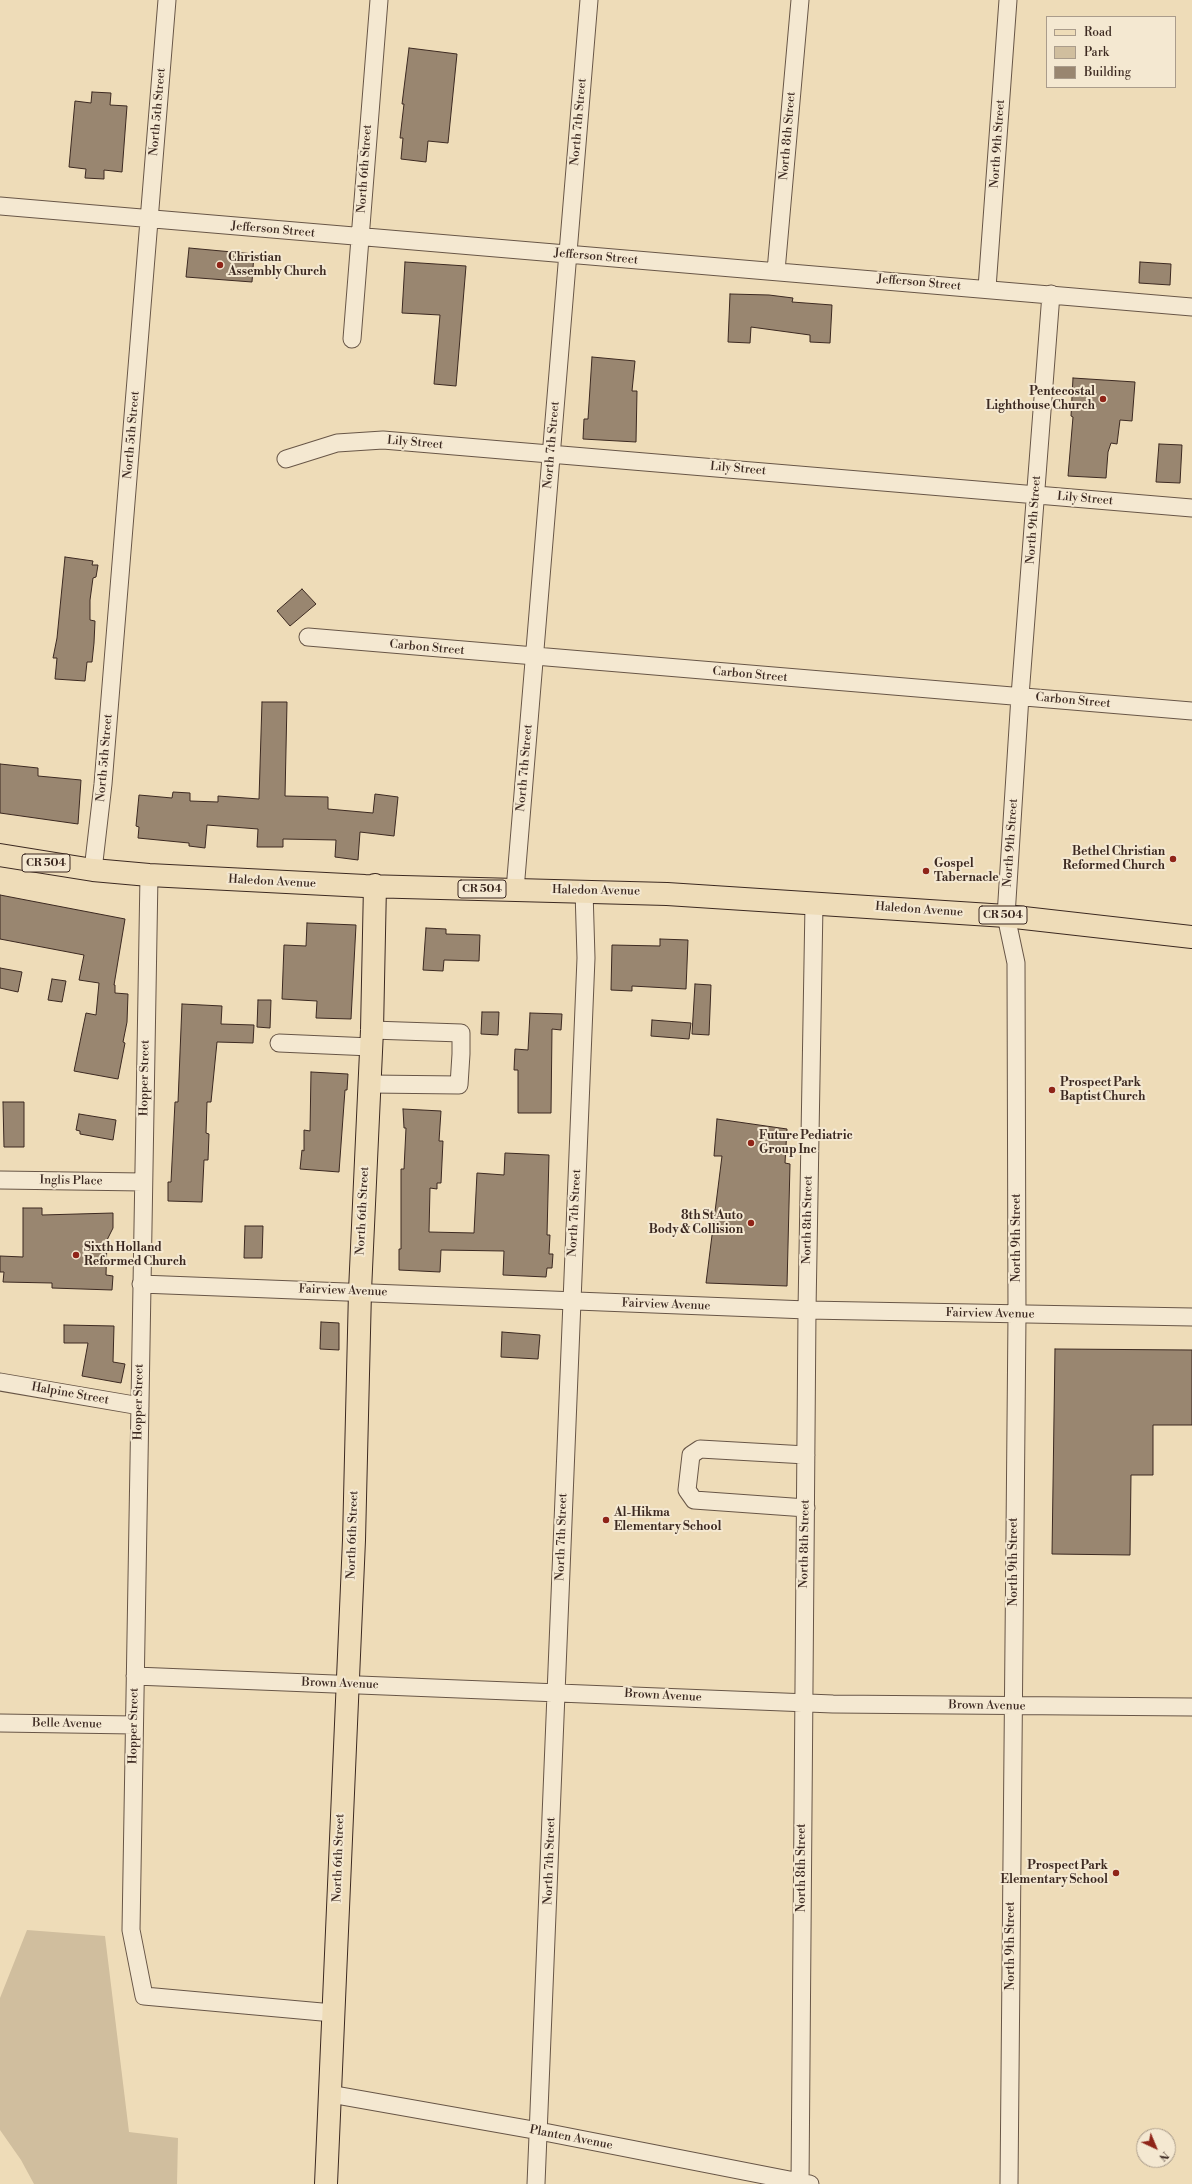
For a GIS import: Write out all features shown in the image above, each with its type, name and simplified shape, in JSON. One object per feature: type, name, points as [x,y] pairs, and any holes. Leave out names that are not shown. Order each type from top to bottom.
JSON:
[{"type":"main road","name":"Haledon Avenue","points":[[0,855],[93,870],[149,875],[375,885],[515,890],[584,890],[667,894],[1006,916],[1192,937]]},
{"type":"main road","name":"North 6th Street","points":[[326,2184],[346,1684],[354,1540],[360,1291],[372,1039],[375,885]]},
{"type":"street","name":"North 5th Street","points":[[93,870],[103,784],[167,0]]},
{"type":"street","name":"North 6th Street","points":[[352,339],[379,0]]},
{"type":"street","name":"North 7th Street","points":[[515,890],[589,0]]},
{"type":"street","name":"North 8th Street","points":[[776,271],[800,0]]},
{"type":"street","name":"North 9th Street","points":[[987,288],[1008,0]]},
{"type":"street","name":"Jefferson Street","points":[[0,206],[360,238],[987,288],[1192,307]]},
{"type":"street","name":"North 9th Street","points":[[1009,2184],[1017,1315],[1016,963],[1006,916],[1020,696],[1051,294]]},
{"type":"street","name":"Lily Street","points":[[286,459],[337,443],[383,440],[1192,508]]},
{"type":"street","name":"Carbon Street","points":[[308,638],[1192,711]]},
{"type":"street","name":"Hopper Street","points":[[149,875],[131,1930],[144,1996],[333,2013]]},
{"type":"street","name":"North 7th Street","points":[[536,2184],[586,958],[584,890]]},
{"type":"street","name":"North 8th Street","points":[[804,2183],[803,1703],[806,1508],[806,1310],[814,904]]},
{"type":"street","points":[[280,1042],[372,1039],[461,1033],[459,1085],[370,1084]]},
{"type":"street","name":"Inglis Place","points":[[0,1180],[143,1182]]},
{"type":"street","name":"Fairview Avenue","points":[[141,1284],[360,1291],[806,1310],[1192,1317]]},
{"type":"street","name":"Halpine Street","points":[[0,1382],[140,1406]]},
{"type":"street","points":[[806,1455],[700,1449],[691,1455],[687,1490],[694,1500],[806,1508]]},
{"type":"street","name":"Brown Avenue","points":[[135,1676],[803,1703],[1013,1707],[1192,1707]]},
{"type":"street","name":"Belle Avenue","points":[[0,1723],[134,1725]]},
{"type":"street","name":"Planten Avenue","points":[[330,2094],[539,2131],[804,2183]]},
{"type":"green space","points":[[27,1930],[105,1936],[129,2132],[178,2138],[177,2184],[34,2184],[21,2160],[0,2130],[0,1998]]},
{"type":"building","points":[[409,48],[457,54],[448,143],[428,141],[426,162],[401,159],[403,138],[400,138],[404,104],[402,104]]},
{"type":"building","points":[[92,92],[111,93],[110,105],[127,106],[122,172],[104,170],[104,179],[85,178],[86,169],[69,167],[75,101],[91,103]]},
{"type":"building","name":"Christian Assembly Church","points":[[189,248],[254,254],[252,282],[186,277]]},
{"type":"building","points":[[405,262],[466,266],[456,386],[434,384],[440,315],[402,313]]},
{"type":"building","points":[[1140,262],[1171,264],[1170,285],[1139,283]]},
{"type":"building","points":[[730,294],[769,295],[793,298],[792,302],[832,305],[830,343],[810,342],[810,335],[751,327],[750,343],[728,342]]},
{"type":"building","points":[[592,357],[635,361],[632,391],[637,391],[636,442],[583,439],[584,419],[588,419]]},
{"type":"building","points":[[1073,378],[1135,382],[1132,421],[1120,420],[1117,444],[1111,443],[1108,452],[1106,478],[1068,476],[1073,417],[1071,416]]},
{"type":"building","points":[[1159,444],[1182,445],[1180,483],[1156,482]]},
{"type":"building","points":[[65,557],[93,561],[92,565],[98,565],[96,577],[93,578],[90,600],[90,620],[95,621],[92,662],[87,662],[85,681],[55,679],[57,658],[53,658],[57,638]]},
{"type":"building","points":[[302,589],[316,604],[290,626],[277,611]]},
{"type":"building","points":[[262,702],[287,702],[285,796],[328,797],[328,809],[373,813],[375,794],[398,797],[394,836],[360,832],[358,860],[335,857],[336,840],[283,839],[283,847],[257,847],[258,829],[207,825],[205,848],[189,846],[189,843],[138,838],[139,827],[136,826],[139,795],[172,798],[173,792],[190,793],[190,801],[218,802],[218,796],[259,799]]},
{"type":"building","points":[[0,764],[38,768],[38,776],[81,780],[78,824],[0,813]]},
{"type":"building","points":[[0,895],[125,919],[114,985],[115,993],[128,994],[127,1022],[123,1042],[125,1043],[118,1079],[74,1071],[86,1013],[96,1015],[99,983],[79,980],[84,955],[0,939]]},
{"type":"building","points":[[307,923],[356,925],[351,1019],[316,1018],[317,1001],[282,999],[284,945],[306,946]]},
{"type":"building","points":[[426,928],[446,929],[446,934],[480,935],[479,961],[444,960],[443,971],[423,970]]},
{"type":"building","points":[[660,939],[688,940],[686,989],[632,986],[632,991],[611,990],[612,945],[660,946]]},
{"type":"building","points":[[0,968],[22,972],[18,992],[0,988]]},
{"type":"building","points":[[52,979],[66,981],[62,1002],[48,1000]]},
{"type":"building","points":[[695,984],[711,985],[709,1035],[692,1034]]},
{"type":"building","points":[[258,1000],[271,1000],[270,1028],[257,1027]]},
{"type":"building","points":[[182,1004],[222,1006],[221,1024],[254,1025],[253,1043],[217,1042],[211,1102],[207,1102],[206,1133],[209,1134],[208,1160],[204,1160],[202,1202],[168,1201],[168,1182],[171,1182],[175,1102],[178,1102]]},
{"type":"building","points":[[482,1012],[499,1012],[498,1035],[481,1034]]},
{"type":"building","points":[[530,1013],[562,1014],[561,1030],[552,1029],[551,1113],[518,1113],[518,1070],[514,1070],[515,1049],[528,1050]]},
{"type":"building","points":[[652,1020],[691,1023],[689,1039],[651,1036]]},
{"type":"building","points":[[311,1072],[348,1074],[347,1090],[345,1090],[339,1172],[300,1169],[302,1150],[304,1151],[304,1130],[310,1131]]},
{"type":"building","points":[[3,1102],[24,1102],[24,1147],[4,1147]]},
{"type":"building","points":[[403,1109],[441,1111],[439,1141],[443,1141],[441,1183],[437,1183],[437,1189],[430,1188],[429,1232],[474,1233],[477,1173],[504,1175],[505,1153],[549,1155],[547,1235],[550,1235],[549,1254],[553,1254],[552,1268],[547,1268],[546,1277],[503,1275],[504,1251],[441,1250],[440,1272],[399,1270],[399,1249],[401,1249],[401,1169],[404,1169],[406,1128],[404,1128]]},
{"type":"building","points":[[79,1114],[116,1120],[113,1140],[80,1134],[80,1131],[76,1130]]},
{"type":"building","name":"8th St Auto Body & Collision","points":[[717,1119],[787,1129],[785,1163],[790,1164],[787,1286],[706,1283],[722,1156],[714,1156]]},
{"type":"building","name":"Sixth Holland Reformed Church","points":[[23,1208],[42,1208],[42,1215],[113,1213],[113,1228],[107,1240],[106,1275],[113,1276],[112,1290],[52,1288],[52,1283],[3,1282],[4,1272],[0,1272],[0,1256],[23,1257]]},
{"type":"building","points":[[245,1226],[263,1226],[262,1258],[244,1258]]},
{"type":"building","points":[[321,1322],[339,1323],[339,1350],[320,1349]]},
{"type":"building","points":[[64,1325],[114,1326],[113,1362],[125,1364],[121,1383],[82,1376],[88,1343],[64,1343]]},
{"type":"building","points":[[502,1332],[540,1335],[538,1359],[501,1357]]},
{"type":"building","points":[[1055,1349],[1192,1350],[1192,1425],[1153,1425],[1153,1475],[1131,1475],[1130,1555],[1052,1554]]},
{"type":"place","name":"Christian Assembly Church","points":[[220,265]]},
{"type":"place","name":"Pentecostal Lighthouse Church","points":[[1103,399]]},
{"type":"place","name":"Bethel Christian Reformed Church","points":[[1173,859]]},
{"type":"place","name":"Gospel Tabernacle","points":[[926,871]]},
{"type":"place","name":"Prospect Park Baptist Church","points":[[1052,1090]]},
{"type":"place","name":"Future Pediatric Group Inc","points":[[751,1143]]},
{"type":"place","name":"8th St Auto Body & Collision","points":[[751,1223]]},
{"type":"place","name":"Sixth Holland Reformed Church","points":[[76,1255]]},
{"type":"place","name":"Al-Hikma Elementary School","points":[[606,1520]]},
{"type":"place","name":"Prospect Park Elementary School","points":[[1116,1873]]}]
